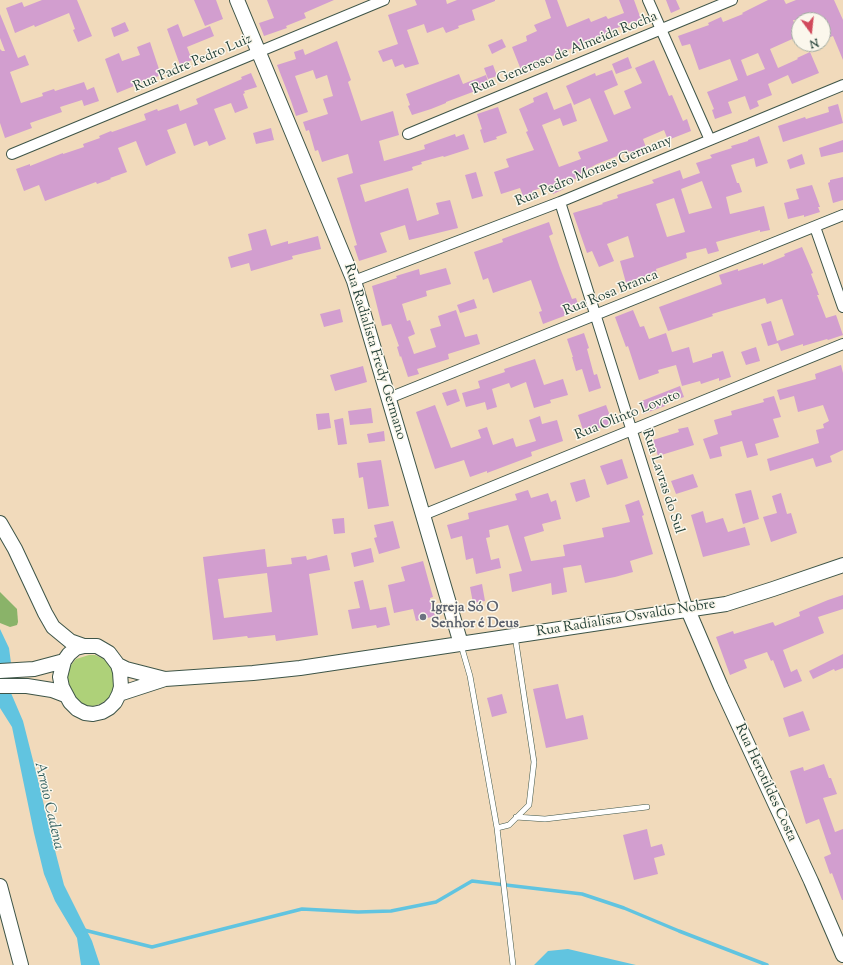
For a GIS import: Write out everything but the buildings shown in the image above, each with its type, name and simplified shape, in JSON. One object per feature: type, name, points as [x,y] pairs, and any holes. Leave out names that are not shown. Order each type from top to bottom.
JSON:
[{"type":"street","name":"Rua Radialista Fredy Germano","points":[[237,0],[354,281],[461,644]]},
{"type":"street","name":"Rua Padre Pedro Luiz","points":[[12,154],[384,0]]},
{"type":"street","points":[[648,0],[710,140]]},
{"type":"street","name":"Rua Generoso de Almeida Rocha","points":[[408,134],[732,0]]},
{"type":"street","name":"Rua Pedro Moraes Germany","points":[[354,281],[560,202],[843,85]]},
{"type":"street","name":"Rua Lavras do Sul","points":[[560,202],[688,610]]},
{"type":"street","name":"Rua Rosa Branca","points":[[389,398],[843,216]]},
{"type":"street","points":[[815,227],[843,307]]},
{"type":"street","name":"Rua Olinto Lovato","points":[[423,515],[843,344]]},
{"type":"street","points":[[0,523],[15,549],[45,613],[53,626],[70,641],[84,646]]},
{"type":"street","name":"Rua Radialista Osvaldo Nobre","points":[[119,694],[165,679],[300,668],[726,604],[843,565]]},
{"type":"street","name":"Rua Herotildes Costa","points":[[688,610],[721,687],[811,881],[843,955]]},
{"type":"street","points":[[84,646],[97,646],[109,653],[118,665],[121,679],[119,694],[115,702],[102,712],[93,714],[77,709],[70,702],[65,695],[60,677],[64,661],[69,654],[76,648],[84,646]]},
{"type":"street","points":[[0,671],[26,670],[64,661]]},
{"type":"street","name":"Rua Radialista Osvaldo Nobre","points":[[118,665],[126,669],[165,679]]},
{"type":"street","points":[[0,686],[26,686],[52,690],[65,695]]},
{"type":"street","points":[[0,886],[20,965]]},
{"type":"lane","points":[[497,828],[509,825],[529,805],[534,762],[515,636]]},
{"type":"lane","points":[[461,644],[470,676],[497,828],[513,965]]},
{"type":"lane","points":[[516,817],[545,820],[647,807]]},
{"type":"green space","points":[[0,592],[17,609],[17,625],[10,627],[0,623]]},
{"type":"green space","points":[[89,655],[95,655],[108,661],[112,666],[116,685],[111,697],[100,704],[93,706],[86,706],[74,700],[65,676],[68,669],[76,659]]},
{"type":"water","points":[[0,629],[9,648],[11,663],[0,663]]},
{"type":"water","name":"Arroio Cadena","points":[[11,693],[23,721],[64,885],[92,941],[100,965],[81,965],[77,938],[55,901],[44,874],[12,727],[0,708],[0,694]]},
{"type":"water","points":[[568,949],[636,965],[534,965],[548,951]]},
{"type":"waterway","points":[[84,930],[152,947],[302,909],[358,912],[391,911],[436,902],[472,881],[582,894],[624,908],[767,965]]},
{"type":"place","name":"Igreja Só O Senhor é Deus","points":[[423,617]]}]
